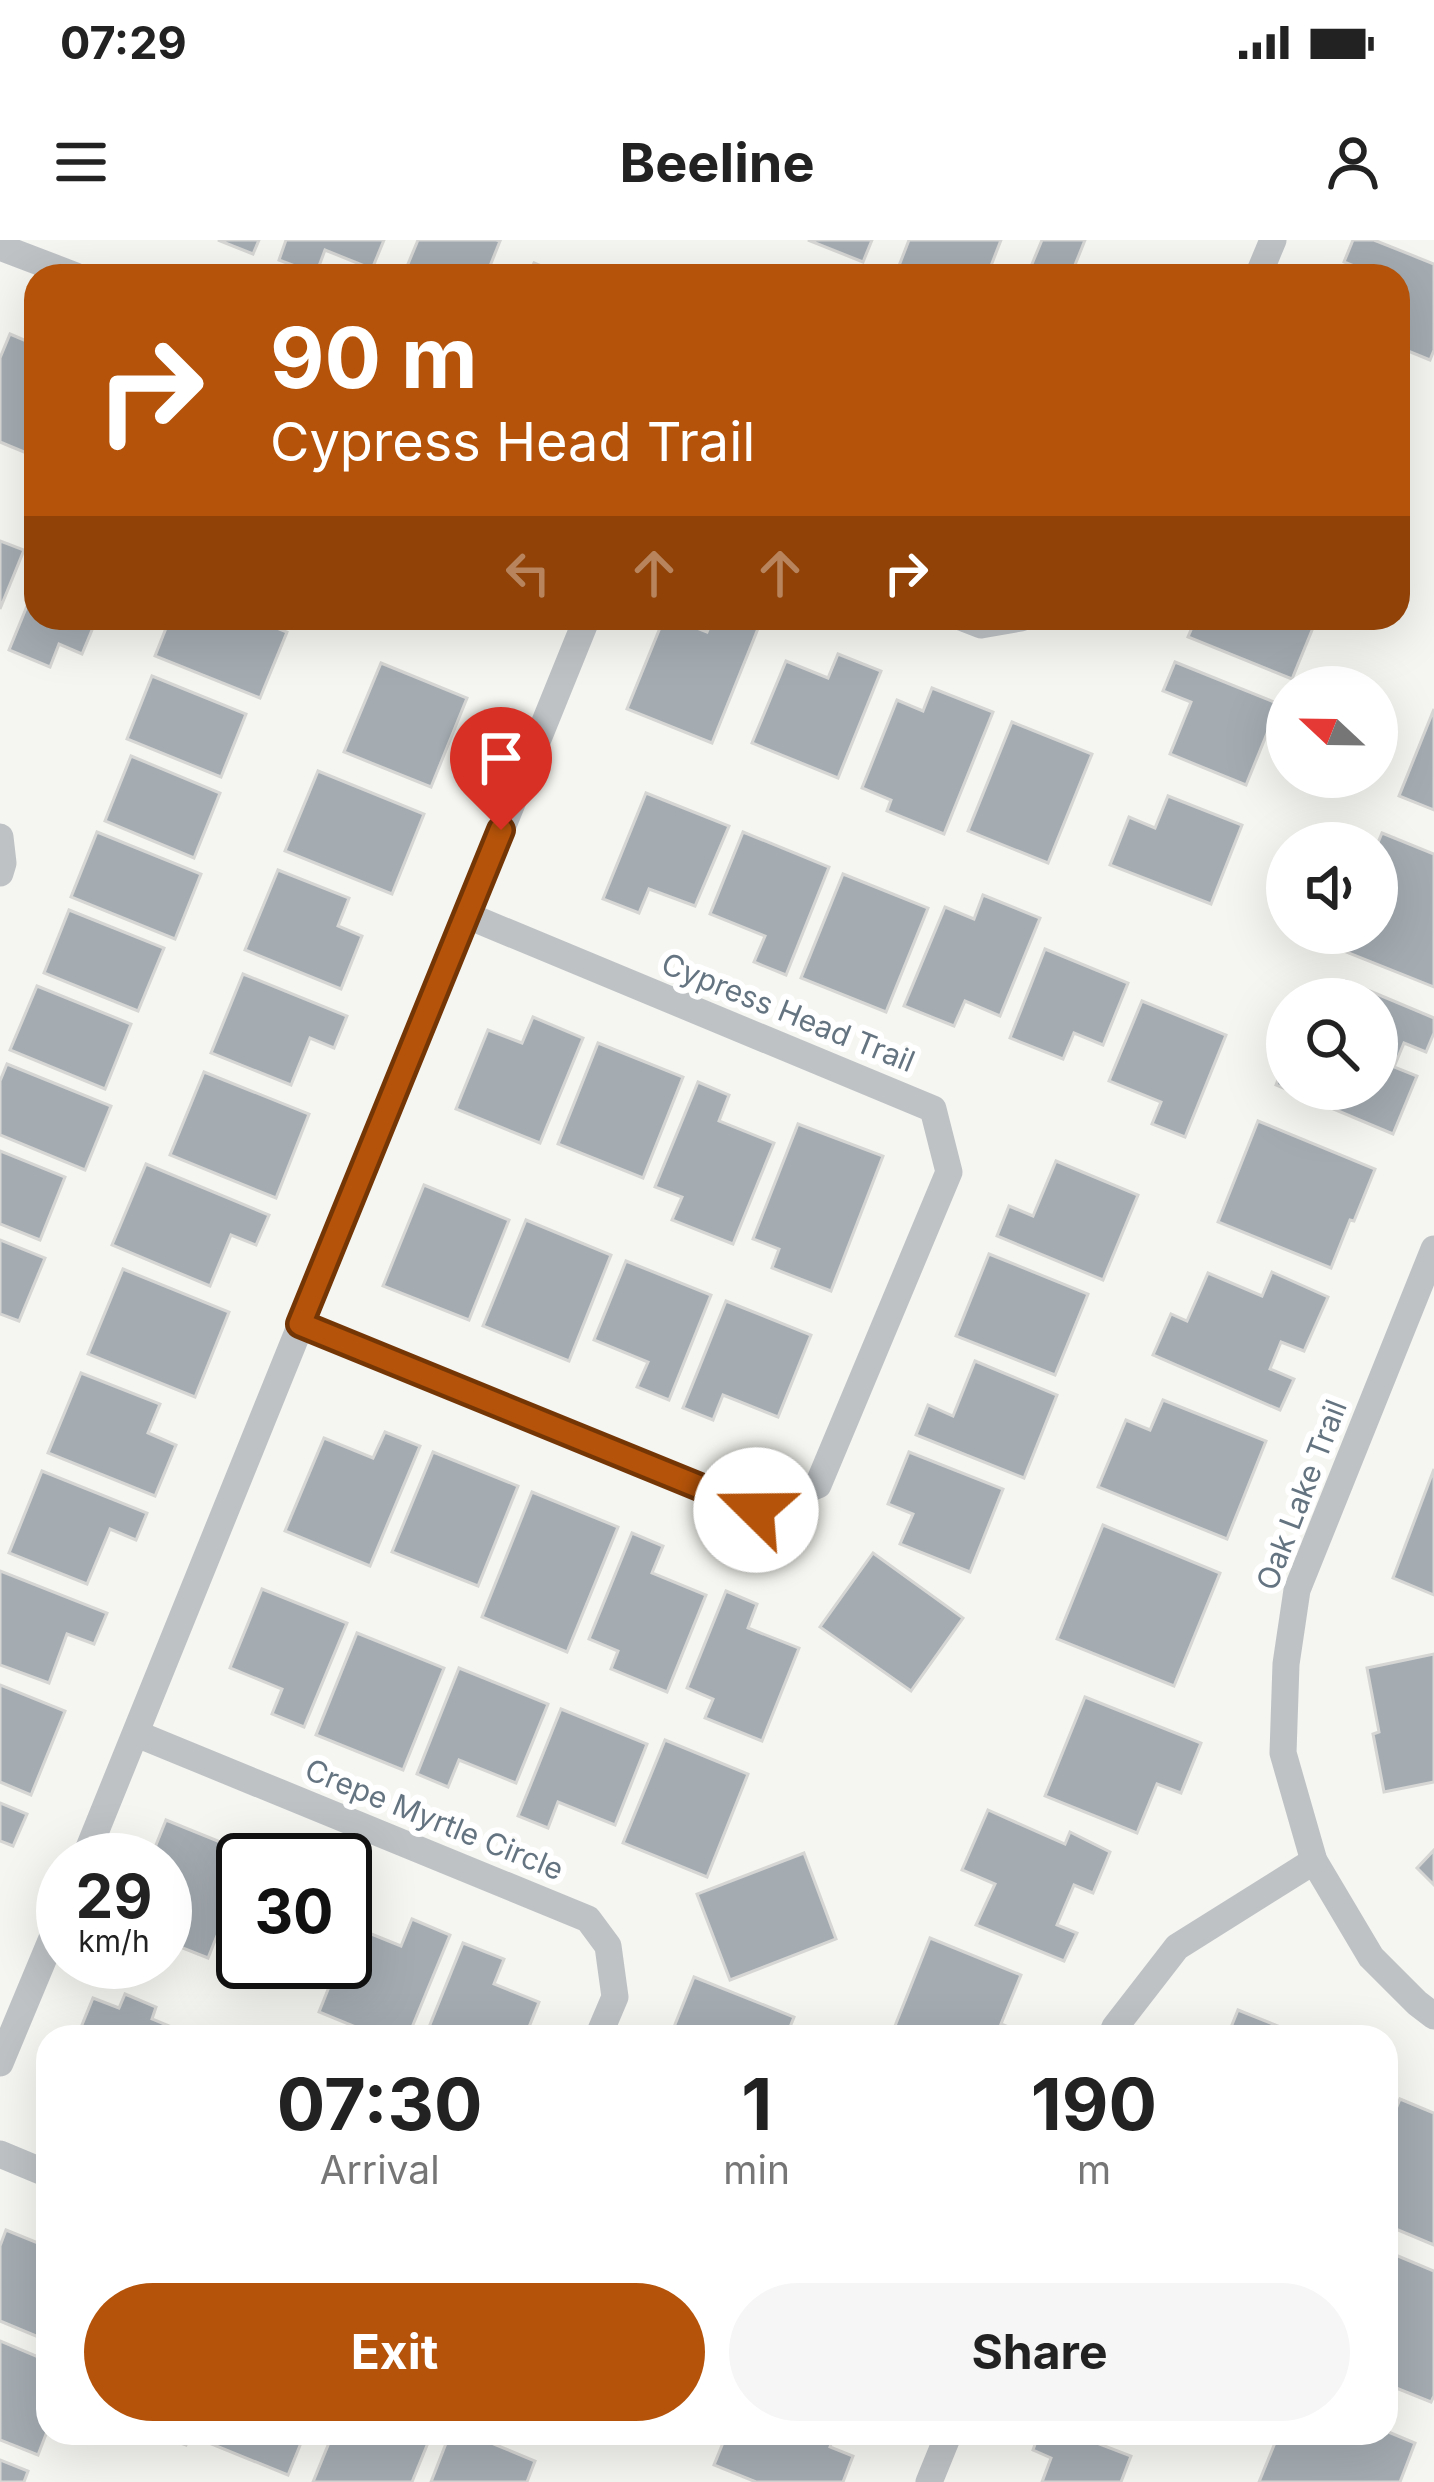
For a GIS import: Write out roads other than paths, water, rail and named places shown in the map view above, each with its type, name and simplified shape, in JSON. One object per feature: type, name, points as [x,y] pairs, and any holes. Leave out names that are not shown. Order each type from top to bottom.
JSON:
[{"type":"street","points":[[0,247],[45,264]]},
{"type":"street","points":[[95,1833],[582,630]]},
{"type":"street","points":[[0,837],[0,873]]},
{"type":"street","name":"Cypress Head Trail","points":[[300,1324],[756,1510],[818,1485],[949,1172],[933,1109],[466,915]]},
{"type":"street","name":"Oak Lake Trail","points":[[1434,1250],[1297,1590],[1286,1664],[1283,1753],[1314,1862],[1371,1957],[1434,2016]]},
{"type":"street","name":"Crepe Myrtle Circle","points":[[137,1734],[589,1919],[608,1946],[615,1997],[603,2025]]},
{"type":"street","points":[[1117,2025],[1177,1947],[1314,1862]]},
{"type":"street","points":[[0,2063],[36,1977]]},
{"type":"street","points":[[0,2154],[36,2169]]},
{"type":"street","points":[[929,2482],[944,2445]]}]
